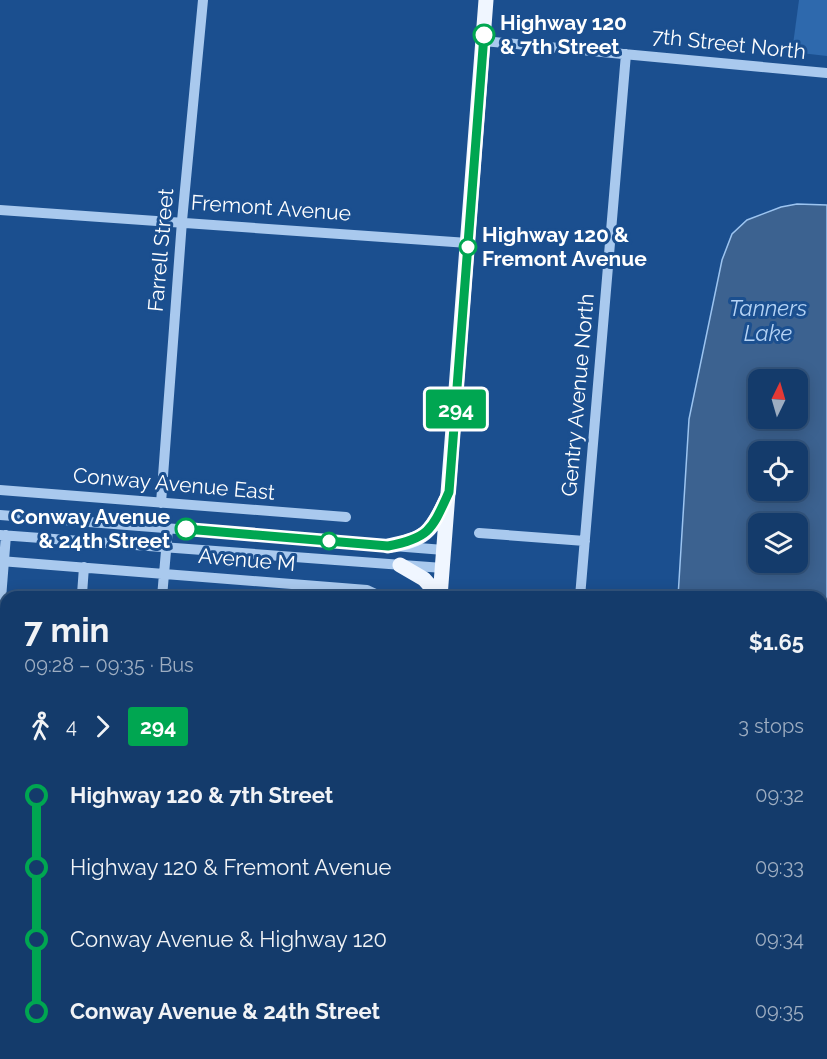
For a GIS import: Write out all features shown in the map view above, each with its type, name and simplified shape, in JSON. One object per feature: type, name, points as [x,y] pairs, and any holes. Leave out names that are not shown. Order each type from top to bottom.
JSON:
[{"type":"main road","points":[[441,591],[486,0]]},
{"type":"main road","points":[[388,546],[414,540],[428,533],[449,492]]},
{"type":"main road","points":[[400,565],[424,579],[435,591]]},
{"type":"street","name":"Farrell Street","points":[[161,503],[182,221],[203,0]]},
{"type":"street","name":"7th Street North","points":[[483,41],[827,73]]},
{"type":"street","name":"Gentry Avenue North","points":[[581,591],[626,54]]},
{"type":"street","name":"Fremont Avenue","points":[[0,210],[182,221],[468,243]]},
{"type":"street","name":"Conway Avenue East","points":[[0,490],[346,517]]},
{"type":"street","points":[[0,515],[444,550]]},
{"type":"street","points":[[162,591],[168,528]]},
{"type":"street","points":[[479,533],[585,541]]},
{"type":"street","points":[[1,591],[3,535],[443,568]]},
{"type":"street","name":"Avenue M","points":[[2,561],[164,572],[370,591]]},
{"type":"street","points":[[82,591],[84,567]]},
{"type":"street","points":[[443,1059],[457,1059]]},
{"type":"shaded area","points":[[799,0],[827,0],[827,56],[792,52]]},
{"type":"water","name":"Tanners Lake","points":[[797,204],[827,205],[827,591],[678,591],[689,419],[722,260],[732,234],[747,220],[781,207]]},
{"type":"bus line","name":"294","points":[[186,529],[388,546],[420,538],[433,526],[449,492],[484,35]]},
{"type":"place","name":"Highway 120 & 7th Street","points":[[484,35]]},
{"type":"place","name":"Highway 120 & Fremont Avenue","points":[[468,247]]},
{"type":"place","name":"Conway Avenue & 24th Street","points":[[186,529]]}]
